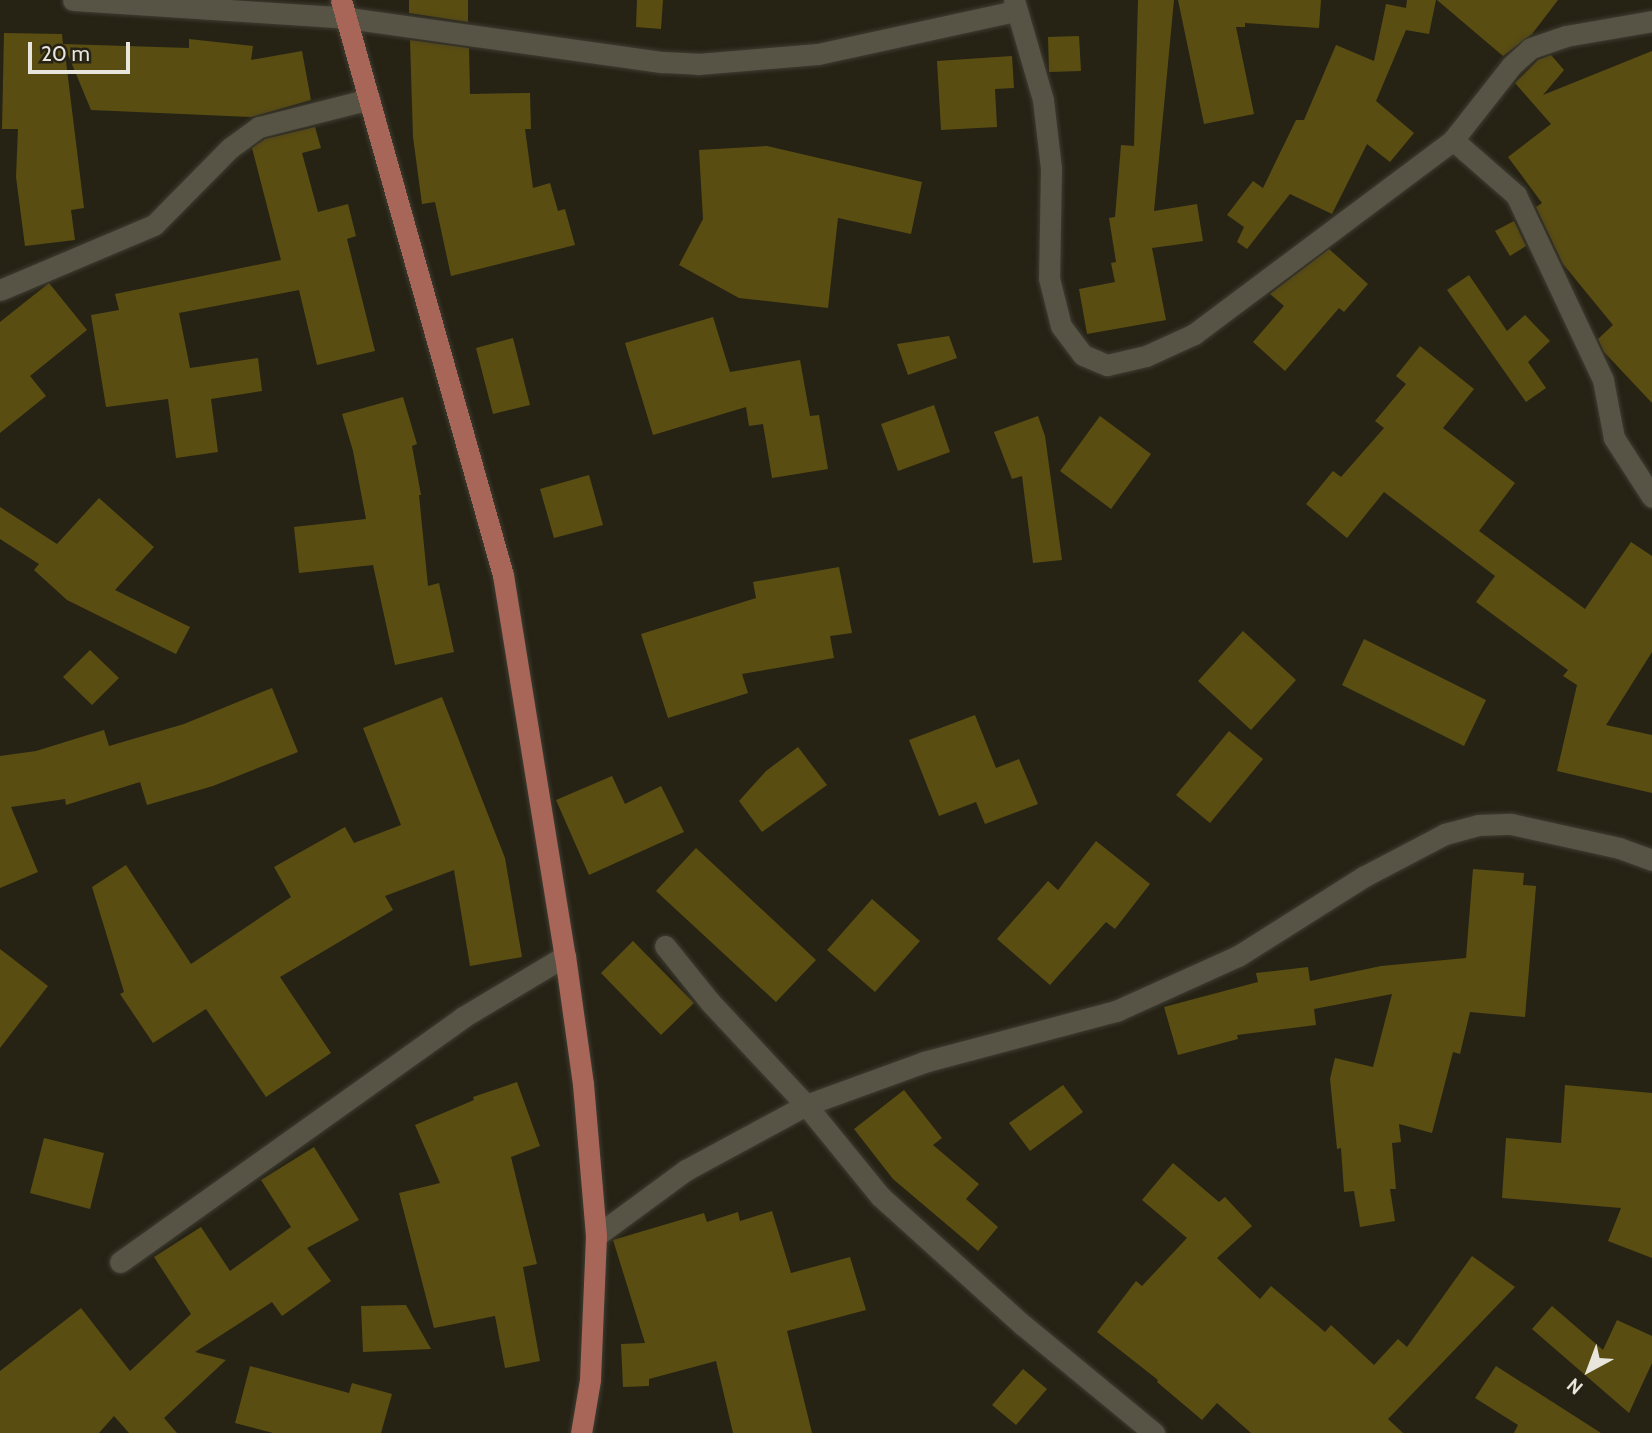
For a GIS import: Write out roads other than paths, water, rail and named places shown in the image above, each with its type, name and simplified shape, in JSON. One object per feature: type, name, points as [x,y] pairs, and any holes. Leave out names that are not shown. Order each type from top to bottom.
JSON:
[{"type":"main road","points":[[344,9],[503,575],[583,1084],[596,1236],[590,1380],[581,1433]]},
{"type":"street","points":[[73,0],[344,9],[663,62],[698,64],[818,54],[1015,6],[1044,100],[1051,168],[1049,278],[1061,326],[1083,355],[1107,365],[1146,356],[1194,334],[1452,140],[1512,65],[1531,48],[1566,36],[1652,21]]},
{"type":"street","points":[[0,290],[154,225],[230,148],[259,127],[370,99]]},
{"type":"street","points":[[1452,140],[1516,195],[1603,380],[1614,438],[1652,497]]},
{"type":"street","points":[[596,1236],[686,1170],[806,1105],[924,1062],[1116,1011],[1238,956],[1363,877],[1445,834],[1478,825],[1511,824],[1619,848],[1652,860]]},
{"type":"street","points":[[665,946],[710,1002],[806,1105],[880,1196],[1023,1325],[1154,1433]]},
{"type":"street","points":[[120,1262],[452,1025],[565,956]]}]
